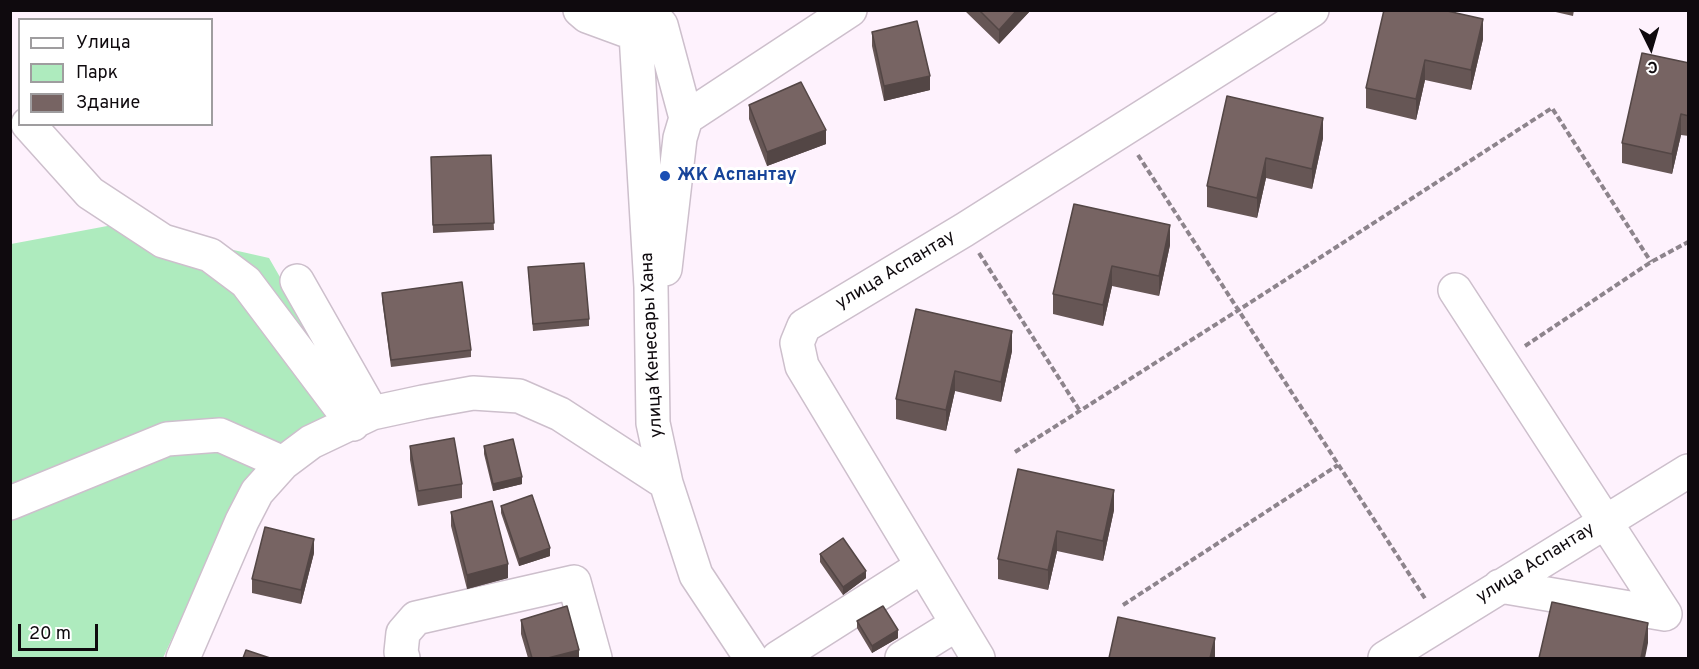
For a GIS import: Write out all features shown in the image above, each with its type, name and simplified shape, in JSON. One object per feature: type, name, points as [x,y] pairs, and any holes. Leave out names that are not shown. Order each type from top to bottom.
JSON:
[{"type":"street","points":[[580,10],[587,16],[639,18],[651,14],[661,25],[686,118],[680,138],[667,261],[651,320]]},
{"type":"street","points":[[686,118],[850,10]]},
{"type":"street","name":"улица Аспантау","points":[[978,658],[921,567],[802,366],[797,343],[804,326],[964,230],[1312,10]]},
{"type":"street","name":"улица Кенесары Хана","points":[[639,18],[653,423],[666,483],[696,575],[752,658]]},
{"type":"street","points":[[30,126],[90,193],[163,241],[210,255],[246,282],[362,419]]},
{"type":"street","points":[[297,281],[362,419]]},
{"type":"street","points":[[1455,290],[1665,614],[1500,586]]},
{"type":"street","points":[[183,658],[242,520],[257,492],[283,463],[311,442],[362,419],[423,402],[473,393],[519,396],[560,414],[666,483]]},
{"type":"street","points":[[10,503],[167,439],[219,435],[283,463]]},
{"type":"street","name":"улица Аспантау","points":[[1385,658],[1689,471]]},
{"type":"street","points":[[778,658],[921,567]]},
{"type":"street","points":[[403,658],[401,652],[403,633],[416,618],[574,582],[595,658]]},
{"type":"street","points":[[902,658],[957,624]]},
{"type":"path","points":[[1015,452],[1552,108],[1651,262]]},
{"type":"path","points":[[1122,131],[1441,623]]},
{"type":"path","points":[[964,230],[1080,411]]},
{"type":"path","points":[[1501,362],[1651,262],[1689,242]]},
{"type":"path","points":[[1123,605],[1338,465]]},
{"type":"green space","points":[[118,224],[269,258],[353,404],[238,496],[163,658],[11,658],[11,244]]},
{"type":"building","points":[[979,10],[1017,10],[999,30]]},
{"type":"building","points":[[1384,10],[1443,10],[1483,19],[1471,70],[1425,60],[1416,99],[1366,88]]},
{"type":"building","points":[[917,21],[930,76],[884,86],[872,32]]},
{"type":"building","points":[[1642,53],[1689,63],[1689,116],[1681,114],[1672,154],[1622,143]]},
{"type":"building","points":[[801,82],[826,130],[767,152],[749,105]]},
{"type":"building","points":[[1227,96],[1323,118],[1312,169],[1266,158],[1257,198],[1207,186]]},
{"type":"building","points":[[491,155],[494,223],[433,225],[431,157]]},
{"type":"building","points":[[1074,204],[1170,225],[1159,276],[1112,266],[1103,305],[1053,294]]},
{"type":"building","points":[[584,263],[589,319],[533,324],[528,267]]},
{"type":"building","points":[[462,282],[471,350],[391,360],[382,293]]},
{"type":"building","points":[[916,309],[1012,331],[1001,382],[955,371],[946,410],[896,399]]},
{"type":"building","points":[[454,438],[462,484],[418,491],[410,446]]},
{"type":"building","points":[[513,439],[522,477],[493,484],[484,446]]},
{"type":"building","points":[[1018,469],[1114,490],[1103,541],[1057,531],[1048,570],[998,559]]},
{"type":"building","points":[[532,495],[550,548],[519,559],[501,506]]},
{"type":"building","points":[[492,501],[508,564],[467,575],[451,512]]},
{"type":"building","points":[[265,527],[314,539],[301,590],[252,579]]},
{"type":"building","points":[[843,538],[866,571],[843,587],[820,554]]},
{"type":"building","points":[[1552,602],[1648,623],[1641,658],[1539,658]]},
{"type":"building","points":[[567,606],[579,650],[548,658],[532,658],[521,620]]},
{"type":"building","points":[[883,606],[898,630],[872,646],[857,621]]},
{"type":"building","points":[[1118,617],[1215,638],[1210,658],[1109,658]]},
{"type":"building","points":[[246,650],[270,658],[243,658]]},
{"type":"place","name":"ЖК Аспантау","points":[[665,176]]}]
